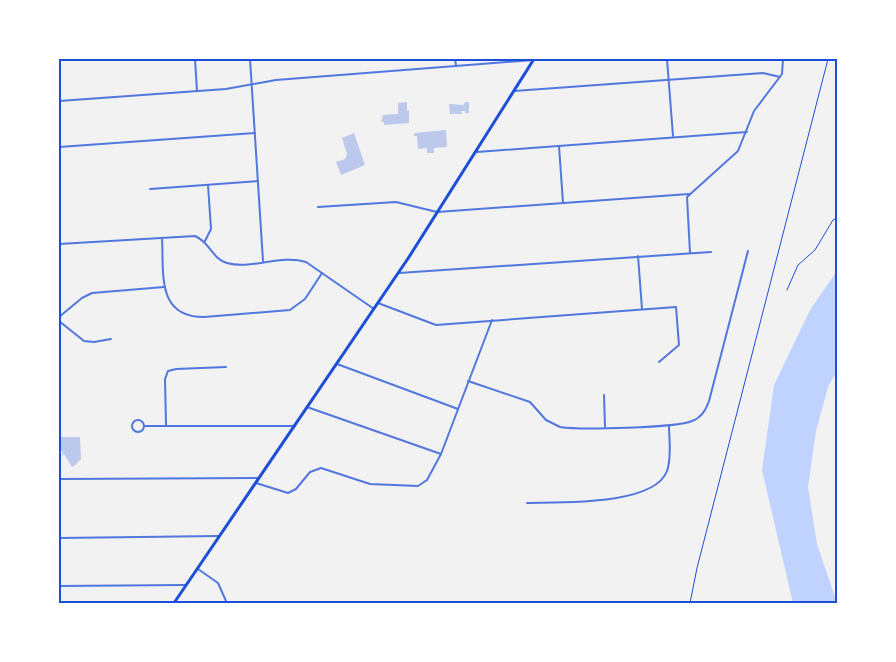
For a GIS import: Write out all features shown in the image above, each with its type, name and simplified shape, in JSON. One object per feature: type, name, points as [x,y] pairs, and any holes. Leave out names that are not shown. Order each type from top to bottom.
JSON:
[{"type":"main road","points":[[174,603],[398,273],[533,59]]},
{"type":"street","points":[[195,59],[197,91]]},
{"type":"street","points":[[250,59],[263,262]]},
{"type":"street","points":[[455,59],[456,65]]},
{"type":"street","points":[[59,101],[197,91],[276,80],[533,59]]},
{"type":"street","points":[[667,59],[673,137]]},
{"type":"street","points":[[690,253],[686,200],[689,194],[734,155],[759,102],[780,77],[783,69],[783,59]]},
{"type":"street","points":[[513,91],[763,73],[780,77]]},
{"type":"street","points":[[475,152],[746,132]]},
{"type":"street","points":[[59,147],[254,133]]},
{"type":"street","points":[[559,146],[563,203]]},
{"type":"street","points":[[150,189],[258,181]]},
{"type":"street","points":[[205,241],[211,229],[208,185]]},
{"type":"street","points":[[318,207],[396,202],[437,212],[689,194]]},
{"type":"street","points":[[59,244],[195,236],[205,241],[215,256],[227,264],[300,260],[374,309]]},
{"type":"street","points":[[162,238],[164,287],[168,300],[174,307],[191,316],[290,310],[300,304],[322,273]]},
{"type":"street","points":[[398,273],[711,252]]},
{"type":"street","points":[[468,381],[530,402],[556,426],[604,427],[669,425],[691,422],[701,416],[707,407],[748,252]]},
{"type":"street","points":[[638,256],[642,309]]},
{"type":"street","points":[[59,317],[82,298],[92,293],[164,287]]},
{"type":"street","points":[[378,303],[436,324],[676,307],[679,345],[659,362]]},
{"type":"street","points":[[256,483],[288,493],[298,487],[310,472],[321,468],[370,484],[418,486],[428,480],[441,454],[492,320]]},
{"type":"street","points":[[59,321],[84,341],[94,342],[111,339]]},
{"type":"street","points":[[337,364],[458,409]]},
{"type":"street","points":[[166,426],[165,378],[168,372],[176,369],[226,367]]},
{"type":"street","points":[[604,395],[604,427]]},
{"type":"street","points":[[308,407],[441,454]]},
{"type":"street","points":[[144,426],[143,430],[138,432],[134,431],[132,426],[137,420],[144,426],[295,426]]},
{"type":"street","points":[[527,503],[622,499],[657,483],[664,477],[669,464],[669,425]]},
{"type":"street","points":[[59,479],[259,478]]},
{"type":"street","points":[[59,538],[220,536]]},
{"type":"street","points":[[198,570],[218,583],[226,601]]},
{"type":"street","points":[[59,586],[188,585]]},
{"type":"path","points":[[690,603],[696,568],[828,59]]},
{"type":"path","points":[[787,290],[798,264],[816,250],[830,225],[837,218]]},
{"type":"water","points":[[837,271],[837,371],[828,387],[816,431],[808,487],[817,544],[837,603],[793,603],[762,470],[774,385],[810,310]]},
{"type":"building","points":[[407,102],[409,123],[384,125],[384,122],[381,122],[383,115],[398,114],[398,103]]},
{"type":"building","points":[[465,102],[469,102],[469,113],[461,111],[462,114],[455,114],[454,112],[454,114],[450,114],[449,104],[464,105]]},
{"type":"building","points":[[446,130],[447,147],[434,148],[434,153],[427,153],[427,148],[418,149],[417,136],[414,136],[414,133]]},
{"type":"building","points":[[354,133],[365,165],[341,175],[336,162],[345,159],[347,154],[342,138]]},
{"type":"building","points":[[59,437],[80,437],[81,459],[72,467],[64,454],[61,457],[63,452],[59,449]]}]
